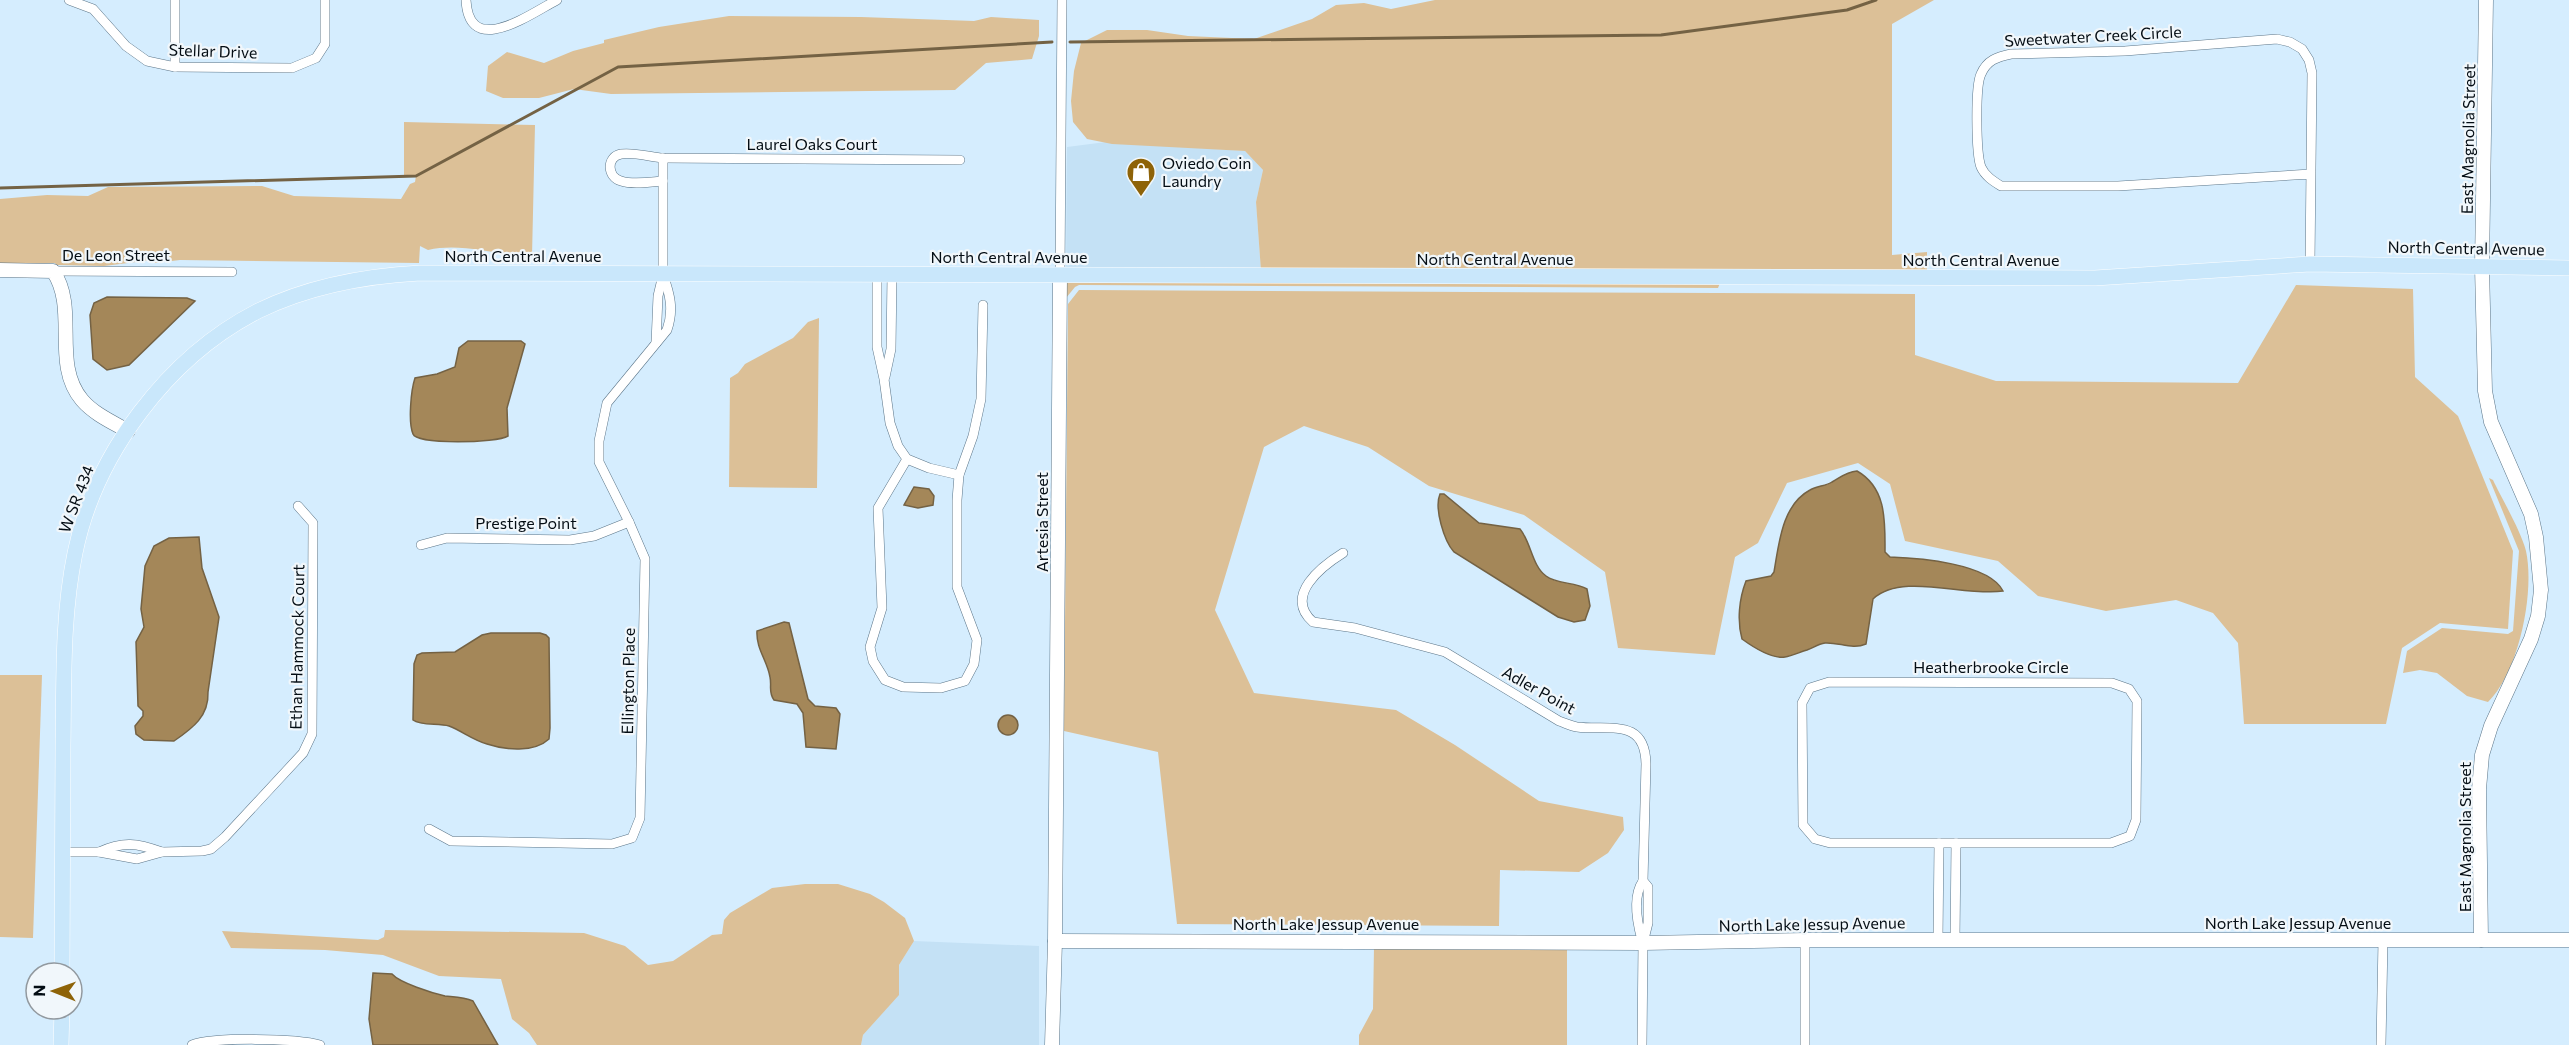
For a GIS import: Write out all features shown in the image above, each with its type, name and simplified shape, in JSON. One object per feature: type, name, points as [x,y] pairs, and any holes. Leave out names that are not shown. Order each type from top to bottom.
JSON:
[{"type":"main road","name":"North Central Avenue","points":[[420,273],[2095,278],[2310,264],[2569,268]]},
{"type":"main road","name":"W SR 434","points":[[62,961],[64,684],[70,582],[76,551],[92,499],[110,460],[128,431],[164,385],[184,364],[210,342],[257,312],[306,292],[338,283],[367,277],[420,273]]},
{"type":"main road","points":[[61,1045],[62,1021]]},
{"type":"street","name":"Stellar Drive","points":[[69,0],[93,9],[126,46],[147,61],[174,67],[292,68],[316,58],[325,44],[325,0]]},
{"type":"street","points":[[174,67],[175,0]]},
{"type":"street","points":[[466,0],[471,20],[477,28],[487,30],[506,27],[557,0]]},
{"type":"street","name":"Artesia Street","points":[[1052,1045],[1055,941],[1062,0]]},
{"type":"street","name":"East Magnolia Street","points":[[2481,940],[2479,789],[2481,755],[2491,726],[2531,639],[2538,616],[2541,590],[2536,537],[2531,514],[2491,422],[2483,358],[2486,0]]},
{"type":"street","name":"Sweetwater Creek Circle","points":[[2310,264],[2311,174],[2312,73],[2305,54],[2290,42],[2261,39],[2125,51],[2011,54],[1998,57],[1988,63],[1980,75],[1978,154],[1982,168],[1989,178],[2001,186],[2118,186],[2311,174]]},
{"type":"street","name":"Laurel Oaks Court","points":[[663,181],[623,182],[614,178],[610,172],[610,164],[614,158],[622,154],[663,158],[960,160]]},
{"type":"street","points":[[663,158],[663,275]]},
{"type":"street","name":"De Leon Street","points":[[0,270],[232,272]]},
{"type":"street","points":[[52,271],[59,281],[65,299],[67,365],[73,384],[81,399],[94,411],[128,431]]},
{"type":"street","name":"Ellington Place","points":[[429,829],[451,841],[612,844],[632,838],[640,818],[645,559],[599,462],[601,423],[607,403],[656,343],[658,296],[663,275]]},
{"type":"street","points":[[885,275],[877,347],[890,423],[898,446],[907,459],[929,468],[959,475]]},
{"type":"street","points":[[884,379],[891,349],[885,275]]},
{"type":"street","points":[[907,459],[878,508],[882,608],[870,647],[873,661],[885,680],[903,687],[941,688],[965,681],[974,664],[977,640],[957,587],[957,500],[959,475],[973,436],[981,399],[983,305]]},
{"type":"street","name":"Ethan Hammock Court","points":[[63,852],[99,852],[137,859],[162,852],[211,849],[225,837],[309,744],[312,734],[313,522],[298,506]]},
{"type":"street","name":"Prestige Point","points":[[421,545],[447,538],[570,540],[594,536],[629,522]]},
{"type":"street","name":"Adler Point","points":[[1343,553],[1314,574],[1304,593],[1304,607],[1313,622],[1355,628],[1445,652],[1559,721],[1575,727],[1617,728],[1631,732],[1641,740],[1646,753],[1643,881],[1648,887],[1648,922],[1643,943],[1642,1045]]},
{"type":"street","name":"Heatherbrooke Circle","points":[[1829,682],[2112,682],[2129,689],[2137,701],[2136,820],[2130,836],[2111,843],[1939,843],[1830,843],[1815,839],[1803,825],[1802,703],[1810,688],[1829,682]]},
{"type":"street","name":"Ethan Hammock Court","points":[[99,852],[113,845],[137,843],[162,852]]},
{"type":"street","points":[[1938,940],[1939,843]]},
{"type":"street","points":[[1955,940],[1956,843]]},
{"type":"street","points":[[1939,887],[1956,887]]},
{"type":"street","points":[[1804,1045],[1805,940]]},
{"type":"street","name":"North Lake Jessup Avenue","points":[[1055,941],[1643,943],[1805,940],[2569,940]]},
{"type":"street","points":[[2381,1045],[2383,940]]},
{"type":"street","points":[[192,1045],[207,1040],[300,1042],[320,1045]]},
{"type":"shaded area","points":[[1435,0],[1934,0],[1892,24],[1892,255],[1927,252],[1927,272],[1261,271],[1256,202],[1263,170],[1245,151],[1112,144],[1087,139],[1073,122],[1071,101],[1074,71],[1081,43],[1107,30],[1147,30],[1188,36],[1254,39],[1312,19],[1336,5],[1364,3],[1391,9]]},
{"type":"shaded area","points":[[729,16],[974,21],[991,17],[1039,20],[1039,36],[1032,59],[986,63],[955,90],[611,94],[574,89],[539,98],[503,98],[486,91],[488,66],[507,52],[544,63],[573,51],[604,43],[604,40],[659,27]]},
{"type":"shaded area","points":[[404,122],[535,125],[532,256],[467,248],[428,250],[420,246],[419,263],[180,260],[155,263],[152,260],[104,266],[56,265],[55,263],[0,265],[0,199],[47,195],[88,196],[108,187],[262,186],[294,196],[401,199],[410,184],[415,182],[416,176],[404,176]]},
{"type":"shaded area","points":[[1106,142],[1245,151],[1263,170],[1256,202],[1261,271],[1066,270],[1067,147]]},
{"type":"shaded area","points":[[1066,281],[1720,283],[1718,288],[1079,285],[1066,298]]},
{"type":"shaded area","points":[[2296,285],[2413,289],[2415,377],[2458,416],[2513,551],[2508,629],[2440,623],[2402,648],[2386,724],[2244,724],[2238,643],[2213,613],[2176,600],[2106,611],[2038,596],[1998,561],[1905,541],[1890,484],[1858,463],[1787,483],[1758,543],[1735,557],[1715,655],[1618,648],[1605,572],[1524,515],[1429,486],[1368,447],[1304,426],[1264,447],[1215,610],[1254,693],[1396,710],[1455,745],[1539,801],[1623,817],[1624,830],[1608,853],[1579,872],[1500,870],[1499,926],[1177,924],[1158,752],[1064,731],[1068,304],[1079,290],[1915,294],[1915,355],[1996,381],[2238,383]]},
{"type":"shaded area","points":[[107,297],[187,298],[195,301],[129,365],[107,370],[93,359],[90,315],[94,303]]},
{"type":"shaded area","points":[[819,318],[817,488],[729,487],[730,378],[738,373],[745,364],[793,338],[808,322]]},
{"type":"shaded area","points":[[468,341],[521,341],[525,344],[507,408],[508,436],[458,442],[418,438],[411,429],[410,414],[415,378],[437,374],[455,367],[459,348]]},
{"type":"shaded area","points":[[1857,471],[1867,478],[1879,496],[1884,518],[1885,552],[1890,557],[1934,561],[1968,568],[1983,574],[2003,591],[1900,587],[1885,591],[1873,599],[1866,644],[1851,646],[1825,643],[1785,657],[1774,656],[1757,649],[1742,639],[1740,632],[1739,610],[1746,581],[1771,576],[1774,572],[1783,526],[1793,505],[1801,497],[1813,489]]},
{"type":"shaded area","points":[[2489,478],[2493,480],[2524,543],[2528,588],[2522,631],[2516,652],[2499,689],[2488,702],[2467,696],[2437,673],[2420,670],[2403,673],[2407,651],[2442,628],[2508,634],[2513,631],[2519,551]]},
{"type":"shaded area","points":[[914,487],[929,489],[934,496],[933,505],[918,508],[904,505]]},
{"type":"shaded area","points":[[1440,494],[1444,494],[1479,523],[1520,529],[1541,572],[1550,579],[1587,589],[1590,606],[1585,620],[1574,622],[1558,617],[1454,552],[1441,524],[1438,507]]},
{"type":"shaded area","points":[[199,537],[202,568],[219,617],[206,708],[198,721],[174,741],[144,740],[136,734],[135,726],[143,716],[143,711],[138,706],[136,642],[144,627],[141,609],[145,566],[154,546],[169,538]]},
{"type":"shaded area","points":[[784,622],[789,623],[808,699],[815,706],[836,708],[840,714],[836,749],[806,747],[803,713],[797,704],[774,700],[772,697],[770,677],[758,643],[757,631]]},
{"type":"shaded area","points":[[540,633],[549,638],[549,739],[536,747],[502,748],[482,742],[449,726],[420,723],[413,720],[414,664],[417,655],[455,652],[482,635]]},
{"type":"shaded area","points":[[0,675],[42,675],[33,938],[0,937]]},
{"type":"shaded area","points":[[1008,715],[1015,718],[1018,725],[1015,732],[1008,735],[1001,732],[998,725],[1001,718]]},
{"type":"shaded area","points":[[805,884],[838,884],[870,894],[905,918],[914,941],[899,965],[899,995],[863,1035],[861,1045],[537,1045],[529,1033],[512,1019],[501,979],[439,976],[383,955],[325,950],[231,948],[222,931],[378,940],[384,937],[385,930],[584,933],[625,946],[648,965],[673,961],[712,935],[722,934],[724,920],[730,913],[772,888]]},
{"type":"shaded area","points":[[914,941],[1039,946],[1039,1045],[861,1045],[863,1035],[898,995],[899,965]]},
{"type":"shaded area","points":[[1374,946],[1567,947],[1567,1045],[1359,1045],[1359,1035],[1373,1009]]},
{"type":"shaded area","points":[[373,973],[392,974],[402,981],[425,990],[473,1001],[498,1045],[373,1045],[369,1019]]},
{"type":"waterway","points":[[1070,42],[1661,35],[1847,10],[1876,0]]},
{"type":"waterway","points":[[0,188],[416,176],[618,67],[1052,42]]},
{"type":"place","name":"Oviedo Coin Laundry","points":[[1141,198]]}]
